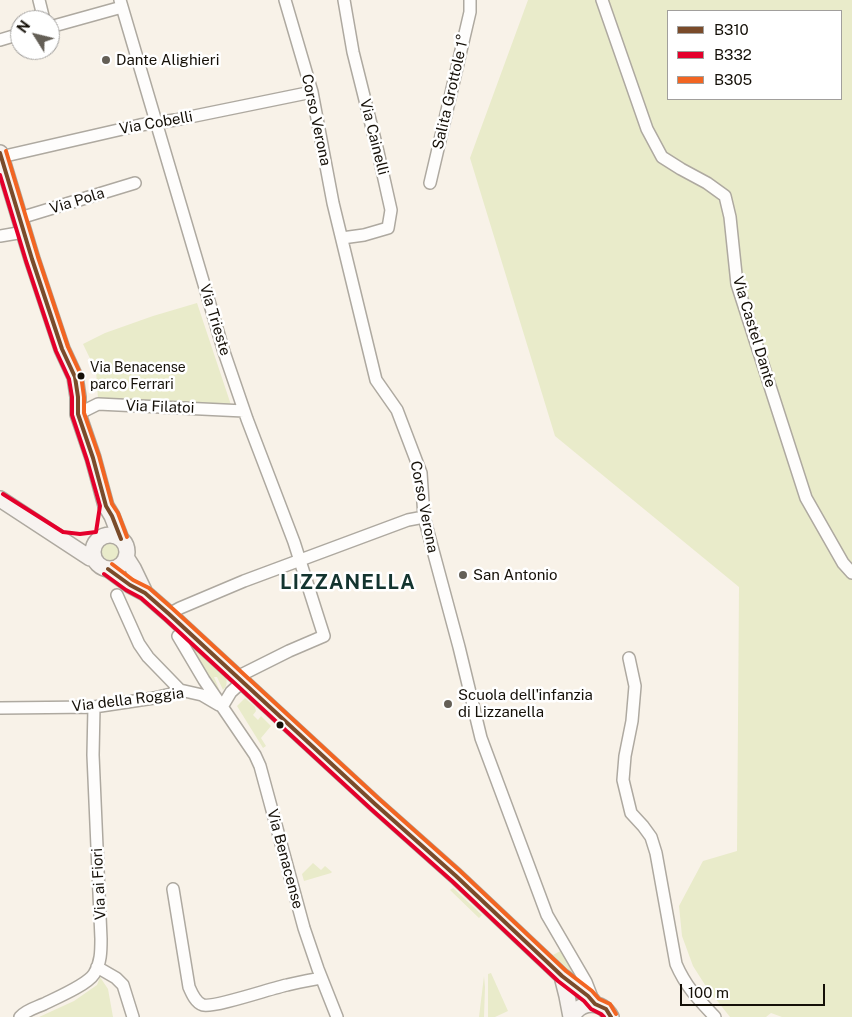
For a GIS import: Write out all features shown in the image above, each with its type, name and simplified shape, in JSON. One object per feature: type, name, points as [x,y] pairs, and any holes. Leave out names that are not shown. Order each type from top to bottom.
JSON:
[{"type":"main road","points":[[1,155],[62,348],[75,377],[78,414],[93,458],[106,506],[126,546],[124,561],[118,568],[108,569]]},
{"type":"main road","points":[[0,499],[90,558],[94,558]]},
{"type":"main road","points":[[101,538],[106,506]]},
{"type":"main road","points":[[121,539],[112,535],[104,536],[96,542],[93,552],[94,558],[100,566],[108,569],[145,593],[169,614],[456,876],[562,976],[588,996],[595,1004],[606,1009],[611,1017]]},
{"type":"main road","points":[[61,538],[80,540],[101,538]]},
{"type":"main road","points":[[126,557],[145,593]]},
{"type":"main road","points":[[562,976],[572,1017]]},
{"type":"main road","points":[[572,1017],[583,1006],[595,1004]]},
{"type":"street","name":"Corso Verona","points":[[285,0],[312,92],[333,203],[376,380],[397,410],[421,473],[424,517],[481,738],[547,915],[586,982],[595,1004]]},
{"type":"street","name":"Via Cainelli","points":[[342,238],[364,235],[388,228],[391,210],[353,52],[344,0]]},
{"type":"street","name":"Salita Grottole 1°","points":[[430,183],[470,12],[470,0]]},
{"type":"street","name":"Via Castel Dante","points":[[602,0],[647,129],[662,157],[707,183],[725,196],[730,217],[737,284],[806,498],[843,563],[852,573]]},
{"type":"street","points":[[60,24],[121,4]]},
{"type":"street","name":"Via Trieste","points":[[121,4],[210,305],[244,411],[294,542],[324,636],[289,651],[240,680]]},
{"type":"street","name":"Via Cobelli","points":[[1,155],[140,125],[175,120],[312,92]]},
{"type":"street","name":"Via Pola","points":[[0,236],[22,225],[135,183]]},
{"type":"street","name":"Via Filatoi","points":[[78,414],[98,404],[244,411]]},
{"type":"street","points":[[169,614],[217,592],[299,560],[408,520],[424,517]]},
{"type":"street","points":[[117,595],[138,644],[180,690]]},
{"type":"street","name":"Via Benacense","points":[[178,636],[222,707],[255,755],[260,766],[297,904],[321,978],[337,1017]]},
{"type":"street","points":[[629,658],[635,686],[623,780],[631,813],[650,837],[656,853],[676,964],[682,978],[692,993],[715,1017]]},
{"type":"street","points":[[222,707],[240,680]]},
{"type":"street","name":"Via della Roggia","points":[[0,708],[94,707],[154,698],[180,690],[202,695],[222,707]]},
{"type":"street","name":"Via ai Fiori","points":[[94,707],[93,756],[101,939],[100,960],[97,967]]},
{"type":"street","points":[[173,889],[189,987],[197,1001],[204,1005],[216,1005],[286,985],[321,978]]},
{"type":"street","points":[[20,1017],[24,1012],[46,1003],[85,982],[94,974],[97,967],[116,978],[123,985],[133,1017]]},
{"type":"green space","points":[[528,0],[852,0],[852,1017],[782,1017],[771,1013],[766,1017],[730,1017],[707,988],[693,966],[682,936],[679,906],[703,861],[737,851],[739,587],[555,436],[470,158]]},
{"type":"green space","points":[[197,303],[231,405],[98,398],[96,371],[83,344],[105,333]]},
{"type":"green space","points":[[111,543],[117,547],[119,552],[119,557],[114,562],[105,558],[102,554],[104,545]]},
{"type":"green space","points":[[190,642],[225,674],[227,683],[223,690],[217,677],[214,677],[219,689],[212,687],[191,653]]},
{"type":"green space","points":[[245,698],[255,707],[256,711],[253,715],[258,720],[261,716],[271,726],[261,738],[266,746],[263,748],[237,706]]},
{"type":"green space","points":[[313,863],[321,870],[325,866],[332,872],[304,881],[302,874]]},
{"type":"green space","points":[[453,888],[482,915],[479,918],[450,890]]},
{"type":"green space","points":[[564,949],[576,976],[553,955]]},
{"type":"green space","points":[[491,973],[508,1011],[495,1017],[488,1017],[488,974]]},
{"type":"green space","points":[[484,976],[484,1017],[479,1017]]},
{"type":"green space","points":[[100,977],[108,989],[113,1017],[39,1017],[74,1001],[97,985]]},
{"type":"transit line","name":"B305","points":[[6,151],[68,347],[81,375],[84,413],[99,456],[112,504],[118,513],[127,537]]},
{"type":"transit line","name":"B310","points":[[0,153],[62,349],[75,377],[78,414],[93,458],[106,506],[121,539]]},
{"type":"transit line","name":"B332","points":[[0,175],[56,351],[69,379],[72,415],[100,506],[96,532],[80,534],[63,532],[3,494]]},
{"type":"transit line","name":"B305","points":[[112,564],[133,580],[149,588],[173,609],[460,871],[566,971],[592,991],[599,999],[610,1004],[616,1014]]},
{"type":"transit line","name":"B310","points":[[108,569],[145,593],[169,614],[456,876],[562,976],[588,996],[595,1004],[606,1009],[611,1017]]},
{"type":"transit line","name":"B332","points":[[104,574],[141,598],[165,619],[452,881],[558,981],[584,1001],[591,1009],[604,1017]]},
{"type":"place","name":"Dante Alighieri","points":[[106,60]]},
{"type":"place","name":"Via Benacense parco Ferrari","points":[[81,376]]},
{"type":"place","name":"San Antonio","points":[[463,575]]},
{"type":"place","name":"Scuola dell'infanzia di Lizzanella","points":[[448,704]]},
{"type":"district","name":"LIZZANELLA","points":[[348,583]]}]
